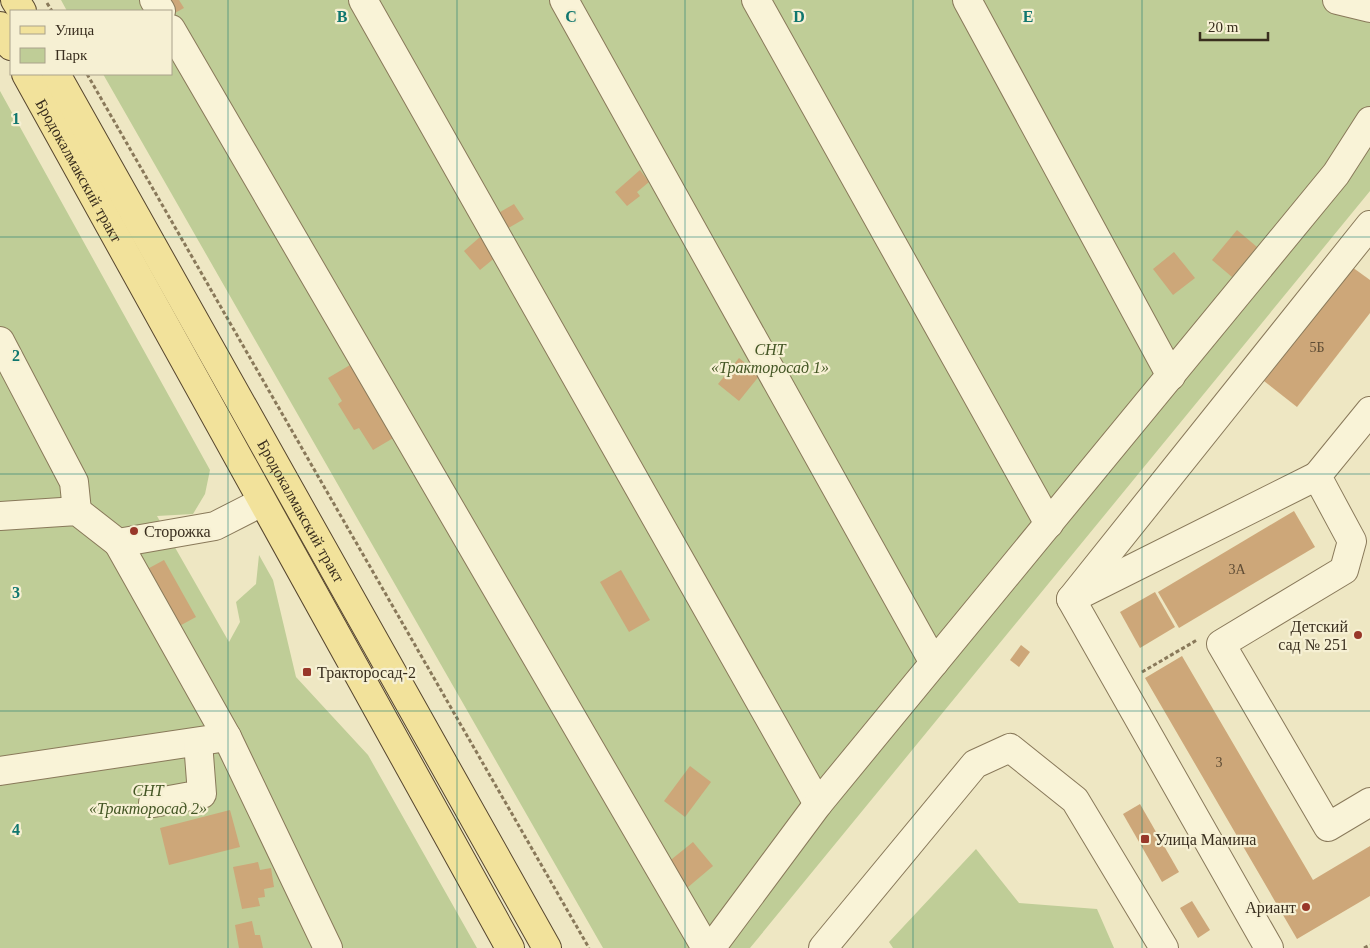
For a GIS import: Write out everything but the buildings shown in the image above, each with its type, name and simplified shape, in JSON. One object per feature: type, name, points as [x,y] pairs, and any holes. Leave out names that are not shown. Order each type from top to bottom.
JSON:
[{"type":"main road","points":[[0,26],[10,44]]},
{"type":"main road","name":"Бродокалмакский тракт","points":[[27,75],[510,948]]},
{"type":"main road","name":"Бродокалмакский тракт","points":[[57,75],[547,948]]},
{"type":"street","points":[[363,0],[818,804]]},
{"type":"street","points":[[564,0],[934,663]]},
{"type":"street","points":[[756,0],[1049,524]]},
{"type":"street","points":[[967,0],[1171,376]]},
{"type":"street","points":[[1337,0],[1370,8]]},
{"type":"street","points":[[172,31],[706,948]]},
{"type":"street","points":[[711,948],[818,804],[1336,174],[1370,121]]},
{"type":"street","points":[[1071,599],[1370,225]]},
{"type":"street","points":[[0,341],[74,482],[77,511]]},
{"type":"street","points":[[1071,599],[1316,476],[1370,411]]},
{"type":"street","points":[[1316,476],[1352,541],[1344,570],[1222,644],[1328,827],[1370,802]]},
{"type":"street","points":[[118,543],[215,526],[262,502]]},
{"type":"street","points":[[0,516],[77,511],[118,543],[227,737],[328,948]]},
{"type":"street","points":[[1071,599],[1269,948]]},
{"type":"street","points":[[0,772],[227,737]]},
{"type":"street","points":[[153,804],[202,794],[198,742]]},
{"type":"street","points":[[823,948],[975,764],[1010,748],[1075,800],[1164,948]]},
{"type":"path","points":[[89,75],[589,948]]},
{"type":"path","points":[[1120,685],[1205,635],[1222,644]]},
{"type":"path","points":[[1364,948],[1370,945]]},
{"type":"green space","name":"СНТ «Тракторосад 1»","points":[[61,0],[1370,0],[1370,191],[750,948],[603,948],[104,75],[172,75],[172,10],[66,10]]},
{"type":"green space","name":"СНТ «Тракторосад 2»","points":[[0,91],[210,470],[205,494],[193,514],[157,516],[229,642],[240,622],[236,602],[256,584],[259,555],[273,580],[296,677],[368,755],[477,948],[0,948]]},
{"type":"green space","points":[[976,849],[1019,903],[1097,909],[1114,948],[893,948],[889,942]]},
{"type":"place","name":"Сторожка","points":[[134,531]]},
{"type":"place","name":"Детский сад № 251","points":[[1358,635]]},
{"type":"place","name":"Тракторосад-2","points":[[307,672]]},
{"type":"place","name":"Улица Мамина","points":[[1145,839]]},
{"type":"place","name":"Ариант","points":[[1306,907]]}]
